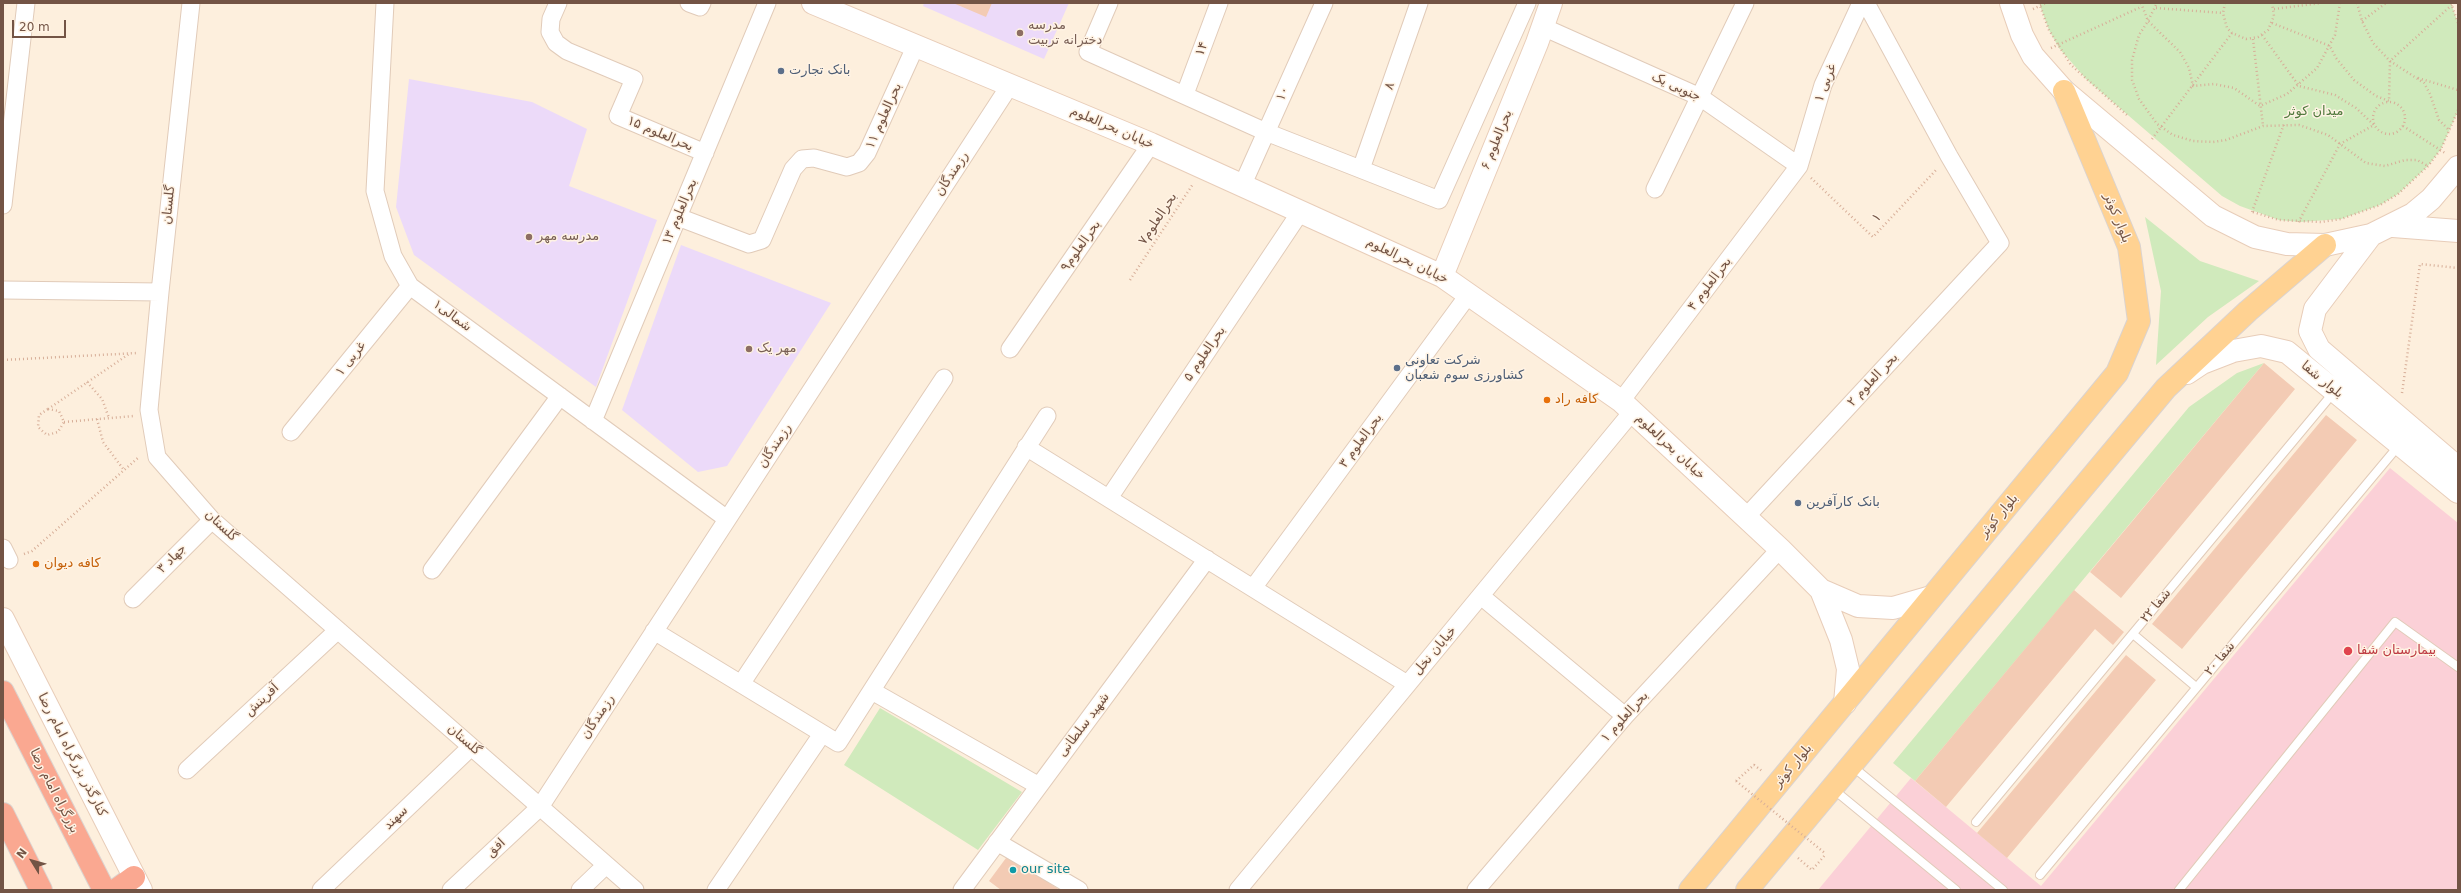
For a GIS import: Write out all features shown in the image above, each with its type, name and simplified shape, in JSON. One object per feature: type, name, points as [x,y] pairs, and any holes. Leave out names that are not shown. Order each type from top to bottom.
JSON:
[{"type":"highway","name":"بزرگراه امام رضا","points":[[3,692],[104,890]]},
{"type":"highway","points":[[3,814],[41,890]]},
{"type":"highway","points":[[116,890],[137,884]]},
{"type":"main road","name":"بلوار کوثر","points":[[1690,890],[2117,373],[2139,321],[2129,246],[2064,91]]},
{"type":"main road","points":[[1747,890],[2166,388],[2248,311],[2325,245]]},
{"type":"street","points":[[3,205],[26,3]]},
{"type":"street","name":"گلستان","points":[[192,3],[154,352],[150,415],[157,457],[212,520],[635,890]]},
{"type":"street","name":"شمالی۱","points":[[385,3],[375,191],[393,256],[410,286],[727,519]]},
{"type":"street","name":"بحرالعلوم ۱۵","points":[[558,3],[551,19],[550,32],[556,43],[567,50],[634,79],[618,116],[705,152]]},
{"type":"street","points":[[689,3],[700,7],[702,3]]},
{"type":"street","name":"بحرالعلوم ۱۳","points":[[593,421],[767,3]]},
{"type":"street","name":"خیابان بحرالعلوم","points":[[813,3],[1151,144],[1203,169],[1301,211],[1442,276],[1627,407],[1780,549],[1821,590],[1858,606],[1886,608],[1893,608],[1932,596]]},
{"type":"street","points":[[1109,3],[1088,52],[1185,94],[1266,132],[1439,200],[1527,3]]},
{"type":"street","name":"۱۴","points":[[1185,94],[1219,3]]},
{"type":"street","name":"۱۰","points":[[1242,186],[1324,3]]},
{"type":"street","name":"۸","points":[[1361,169],[1418,3]]},
{"type":"street","name":"بحرالعلوم ۶","points":[[1442,276],[1543,27],[1551,3]]},
{"type":"street","points":[[1655,189],[1745,3]]},
{"type":"street","name":"غربی ۱","points":[[1799,166],[1823,85],[1861,3]]},
{"type":"street","points":[[1866,3],[1949,156]]},
{"type":"street","points":[[1998,3],[2022,35]]},
{"type":"street","points":[[2011,3],[2022,35],[2033,56],[2064,91],[2213,216],[2245,232],[2287,244],[2325,245],[2371,235],[2393,226],[2431,199],[2452,160]]},
{"type":"street","name":"جنوبی یک","points":[[1543,27],[1700,97],[1799,166]]},
{"type":"street","name":"بحرالعلوم ۱۱","points":[[678,217],[749,244],[762,240],[768,231],[792,169],[802,159],[814,158],[847,166],[859,163],[867,153],[916,45]]},
{"type":"street","name":"رزمندگان","points":[[540,807],[1010,85]]},
{"type":"street","name":"بحرالعلوم۹","points":[[1010,349],[1151,144]]},
{"type":"street","name":"بحر العلوم ۲","points":[[1746,517],[2000,243],[1949,156]]},
{"type":"street","name":"بحرالعلوم ۴","points":[[1627,407],[1799,166]]},
{"type":"street","name":"بحرالعلوم ۵","points":[[1109,498],[1301,211]]},
{"type":"street","points":[[2393,226],[2458,231]]},
{"type":"street","name":"بلوار شفا","points":[[2371,235],[2315,309],[2310,331],[2319,349],[2458,468]]},
{"type":"street","name":"غربی ۱","points":[[291,432],[410,286]]},
{"type":"street","points":[[3,290],[160,292]]},
{"type":"street","name":"بحرالعلوم ۳","points":[[1253,588],[1469,294]]},
{"type":"street","name":"بلوار شفا","points":[[2166,388],[2202,363],[2233,351],[2260,346],[2287,352],[2458,492]]},
{"type":"street","points":[[741,684],[944,378]]},
{"type":"street","points":[[432,570],[560,396]]},
{"type":"street","name":"خیابان نخل","points":[[1238,890],[1481,596],[1627,407]]},
{"type":"street","points":[[654,631],[838,743],[1047,416]]},
{"type":"street","points":[[1026,447],[1407,684]]},
{"type":"street","name":"جهاد ۳","points":[[133,599],[212,520]]},
{"type":"street","name":"بحرالعلوم ۱","points":[[1476,890],[1625,716],[1780,549]]},
{"type":"street","name":"شهید سلطانی","points":[[962,890],[1207,559]]},
{"type":"street","points":[[1821,590],[1841,640],[1848,669],[1845,703]]},
{"type":"street","points":[[1481,596],[1625,716]]},
{"type":"street","name":"کنارگذر بزرگراه امام رضا","points":[[3,619],[137,884]]},
{"type":"street","name":"آفرینش","points":[[187,770],[338,630]]},
{"type":"street","points":[[872,691],[1039,786]]},
{"type":"street","points":[[716,890],[822,734]]},
{"type":"street","name":"سهند","points":[[321,890],[471,747]]},
{"type":"street","name":"افق","points":[[452,890],[540,807]]},
{"type":"street","points":[[997,842],[1079,890]]},
{"type":"street","points":[[580,890],[606,865]]},
{"type":"lane","name":"شفا ۲۲","points":[[1976,822],[2335,390]]},
{"type":"lane","name":"شفا ۲۰","points":[[2040,875],[2400,444]]},
{"type":"lane","points":[[2178,890],[2395,622],[2458,667]]},
{"type":"lane","points":[[2133,634],[2196,687]]},
{"type":"lane","points":[[1851,765],[2003,890]]},
{"type":"lane","points":[[1832,788],[1952,889]]},
{"type":"path","points":[[2039,3],[2049,30],[2057,45],[2086,79],[2131,118]]},
{"type":"path","points":[[2141,3],[2141,7],[2148,21],[2180,52],[2189,68],[2193,86]]},
{"type":"path","points":[[2157,3],[2156,8],[2134,47],[2132,80],[2144,108],[2161,127],[2183,139],[2203,143],[2226,140],[2263,126],[2284,124],[2314,128],[2340,144],[2360,160],[2371,165],[2385,166],[2405,160],[2417,160],[2428,166]]},
{"type":"path","points":[[2225,3],[2223,13],[2227,28],[2232,33],[2246,39],[2253,39],[2262,35],[2272,24],[2274,9],[2272,3]]},
{"type":"path","points":[[2274,9],[2321,3]]},
{"type":"path","points":[[2260,106],[2274,101],[2299,86],[2317,68],[2330,46],[2337,24],[2340,3]]},
{"type":"path","points":[[2357,3],[2362,21],[2373,44],[2390,61],[2416,77],[2427,88],[2439,120],[2450,131]]},
{"type":"path","points":[[2362,21],[2386,3]]},
{"type":"path","points":[[2389,101],[2390,61],[2452,4],[2458,23]]},
{"type":"path","points":[[2033,56],[2141,7]]},
{"type":"path","points":[[2156,8],[2223,13]]},
{"type":"path","points":[[2262,35],[2299,86],[2335,95],[2356,108],[2385,134],[2392,134],[2403,126],[2405,119],[2401,106],[2376,96],[2354,80],[2336,58],[2330,46],[2272,24]]},
{"type":"path","points":[[2140,156],[2232,33]]},
{"type":"path","points":[[2253,39],[2263,126]]},
{"type":"path","points":[[2416,77],[2458,90]]},
{"type":"path","points":[[2193,86],[2214,84],[2234,88],[2260,106]]},
{"type":"path","points":[[2374,125],[2373,112],[2377,106],[2389,101]]},
{"type":"path","points":[[2246,209],[2279,220],[2298,222],[2341,219],[2374,208],[2398,194],[2428,166],[2440,150],[2450,131],[2458,110]]},
{"type":"path","points":[[2245,232],[2284,124]]},
{"type":"path","points":[[2287,244],[2340,144],[2374,125]]},
{"type":"path","points":[[2403,126],[2440,150],[2452,160]]},
{"type":"path","points":[[2148,133],[2159,143]]},
{"type":"path","name":"۱","points":[[1799,166],[1873,237],[1949,156]]},
{"type":"path","name":"بحرالعلوم۷","points":[[1130,280],[1203,169]]},
{"type":"path","points":[[2399,418],[2420,264],[2458,268]]},
{"type":"path","points":[[3,360],[154,352]]},
{"type":"path","points":[[64,422],[58,432],[47,434],[38,427],[39,416],[130,354]]},
{"type":"path","points":[[87,382],[102,399],[109,418]]},
{"type":"path","points":[[48,409],[59,412],[64,422]]},
{"type":"path","points":[[64,422],[150,415]]},
{"type":"path","points":[[97,419],[103,442],[124,470]]},
{"type":"path","points":[[6,554],[32,551],[155,444]]},
{"type":"path","points":[[1754,765],[1736,781],[1826,854],[1812,870]]},
{"type":"shaded area","name":"مدرسه دخترانه تربیت","points":[[924,3],[1069,3],[1044,59],[923,6]]},
{"type":"shaded area","name":"مدرسه مهر","points":[[409,79],[532,102],[587,129],[569,186],[657,220],[596,387],[414,255],[396,207]]},
{"type":"shaded area","points":[[681,245],[831,303],[727,466],[698,472],[622,410]]},
{"type":"shaded area","name":"بیمارستان شفا","points":[[2390,468],[2458,523],[2458,890],[1818,890],[1911,778],[2041,886]]},
{"type":"green space","name":"میدان کوثر","points":[[2039,3],[2451,3],[2458,23],[2458,111],[2441,149],[2428,166],[2398,194],[2380,205],[2341,219],[2300,222],[2279,220],[2240,206],[2222,196],[2086,79],[2059,48],[2049,30]]},
{"type":"green space","points":[[2145,217],[2200,261],[2259,281],[2208,317],[2156,365],[2161,291]]},
{"type":"green space","points":[[2264,363],[1915,781],[1893,763],[2189,407],[2237,373]]},
{"type":"green space","points":[[880,708],[1022,792],[978,850],[844,765]]},
{"type":"building","points":[[953,3],[992,3],[986,17]]},
{"type":"building","points":[[2264,363],[2295,389],[2121,598],[2090,572]]},
{"type":"building","points":[[2326,415],[2357,440],[2182,649],[2152,624]]},
{"type":"building","points":[[2074,590],[2124,632],[2113,645],[2095,629],[1946,807],[1915,781]]},
{"type":"building","points":[[2126,655],[2156,680],[2007,858],[1977,833]]},
{"type":"building","name":"our site","points":[[1006,858],[1011,858],[1060,890],[1001,890],[989,881]]},
{"type":"place","name":"مدرسه دخترانه تربیت","points":[[1020,33]]},
{"type":"place","name":"بانک تجارت","points":[[781,71]]},
{"type":"place","name":"مدرسه مهر","points":[[529,237]]},
{"type":"place","name":"مهر یک","points":[[749,349]]},
{"type":"place","name":"شرکت تعاونی کشاورزی سوم شعبان","points":[[1397,368]]},
{"type":"place","name":"کافه راد","points":[[1547,400]]},
{"type":"place","name":"بانک کارآفرین","points":[[1798,503]]},
{"type":"place","name":"کافه دیوان","points":[[36,564]]},
{"type":"place","name":"بیمارستان شفا","points":[[2348,651]]},
{"type":"place","name":"our site","points":[[1013,870]]}]
